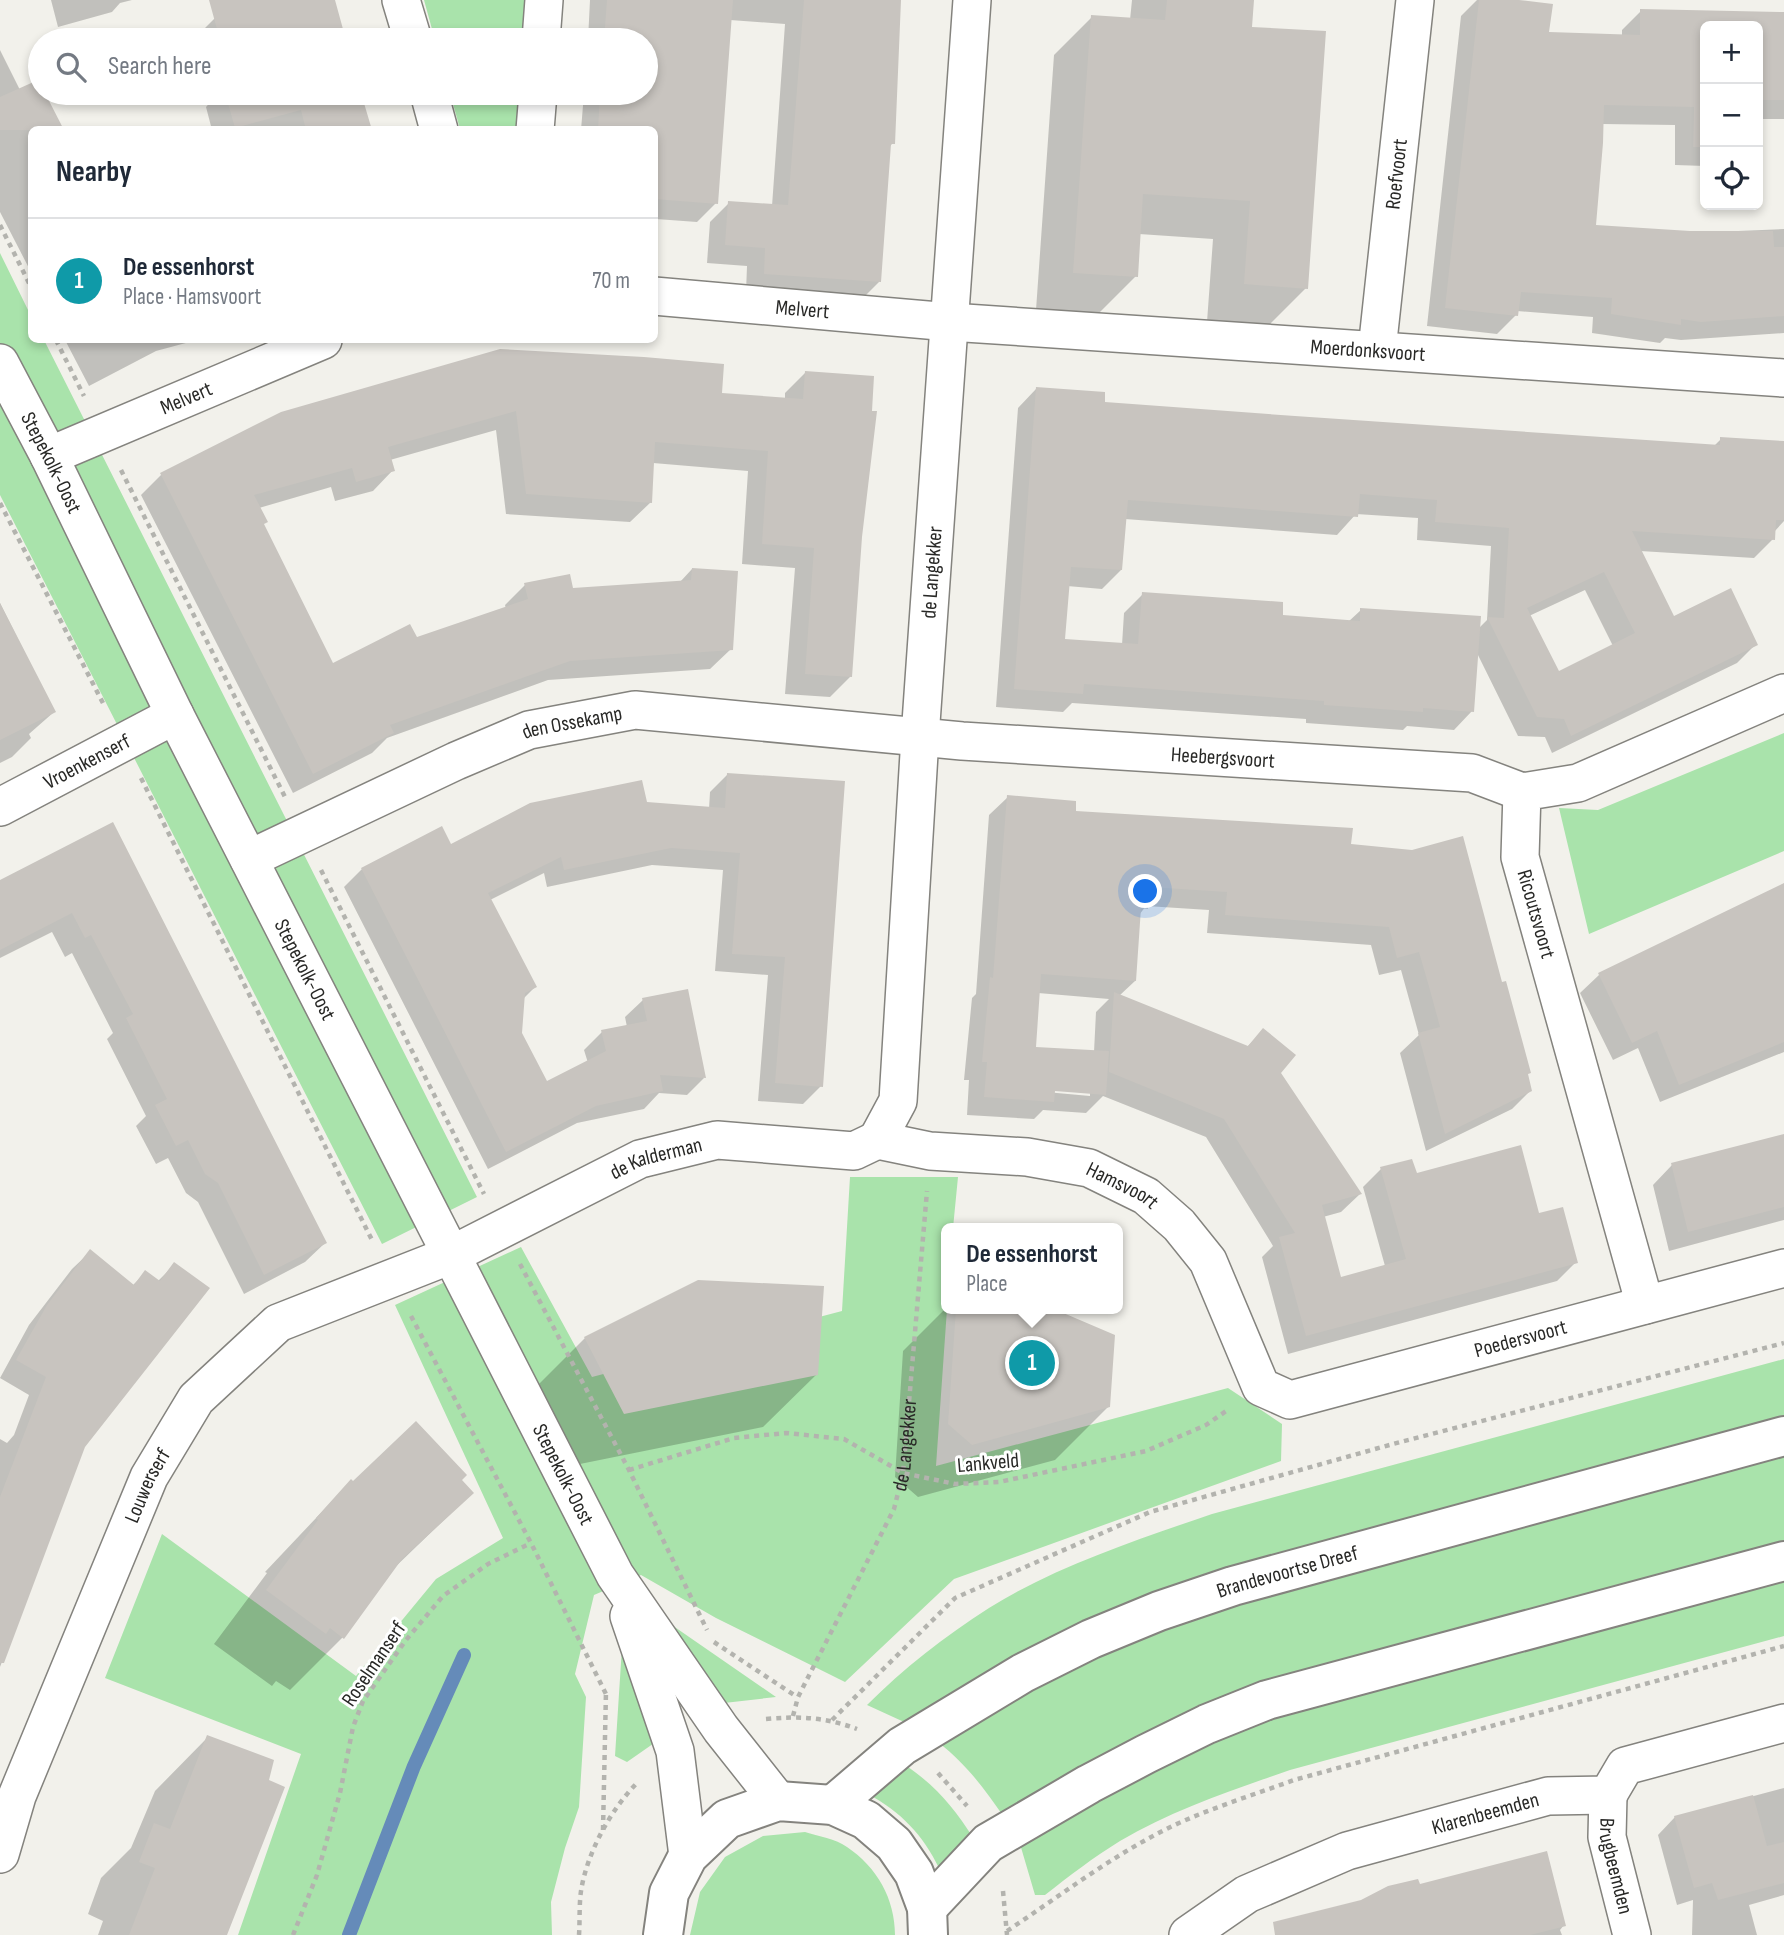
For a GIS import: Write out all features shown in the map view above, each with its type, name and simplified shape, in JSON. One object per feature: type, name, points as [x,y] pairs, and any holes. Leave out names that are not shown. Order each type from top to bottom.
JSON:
[{"type":"main road","name":"Brandevoortse Dreef","points":[[833,1805],[902,1746],[1023,1673],[1091,1639],[1159,1611],[1233,1586],[1784,1436]]},
{"type":"main road","points":[[928,1921],[988,1843],[1089,1784],[1207,1724],[1267,1700],[1784,1560]]},
{"type":"main road","points":[[663,1935],[669,1893],[688,1856],[727,1819],[778,1801],[833,1805],[866,1820],[894,1844],[914,1873],[928,1921]]},
{"type":"street","points":[[401,0],[409,28]]},
{"type":"street","points":[[542,28],[544,0]]},
{"type":"street","name":"de Langekker","points":[[877,1140],[898,1101],[920,737],[972,0]]},
{"type":"street","name":"Roefvoort","points":[[1377,350],[1415,0]]},
{"type":"street","points":[[432,105],[438,126]]},
{"type":"street","points":[[536,126],[537,105]]},
{"type":"street","name":"Melvert","points":[[658,296],[950,322]]},
{"type":"street","name":"Moerdonksvoort","points":[[950,322],[1784,378]]},
{"type":"street","name":"Melvert","points":[[49,456],[316,343]]},
{"type":"street","name":"Stepekolk-Oost","points":[[0,363],[49,456],[174,715],[615,1575],[721,1729],[778,1801]]},
{"type":"street","points":[[1522,793],[1578,783],[1784,693]]},
{"type":"street","name":"den Ossekamp","points":[[250,859],[456,761],[529,730],[635,710],[920,737]]},
{"type":"street","name":"Vroenkenserf","points":[[0,807],[174,715]]},
{"type":"street","name":"Heebergsvoort","points":[[920,737],[1472,773],[1522,793]]},
{"type":"street","name":"Ricoutsvoort","points":[[1522,793],[1520,857],[1645,1305]]},
{"type":"street","name":"de Kalderman","points":[[451,1255],[640,1159],[717,1140],[854,1151],[877,1140]]},
{"type":"street","name":"Hamsvoort","points":[[877,1140],[930,1151],[1027,1157],[1089,1168],[1146,1196],[1179,1225],[1208,1261],[1261,1387]]},
{"type":"street","name":"Louwerserf","points":[[0,1854],[17,1796],[149,1477],[197,1399],[278,1322],[451,1255]]},
{"type":"street","name":"Poedersvoort","points":[[1261,1387],[1290,1400],[1784,1268]]},
{"type":"street","name":"Stepekolk-Oost","points":[[615,1575],[675,1751],[688,1856]]},
{"type":"street","points":[[1608,1795],[1625,1766],[1784,1723]]},
{"type":"street","name":"Klarenbeemden","points":[[1188,1935],[1247,1894],[1347,1851],[1548,1796],[1608,1795]]},
{"type":"street","name":"Brugbeemden","points":[[1608,1795],[1606,1837],[1632,1935]]},
{"type":"path","points":[[0,225],[28,281]]},
{"type":"path","points":[[57,343],[501,1229],[629,1470],[712,1640],[797,1698]]},
{"type":"path","points":[[0,503],[123,742],[391,1278],[531,1543],[606,1695],[603,1830]]},
{"type":"path","name":"de Langekker","points":[[793,1716],[797,1698],[894,1509],[903,1473],[930,1151]]},
{"type":"path","points":[[832,1720],[955,1598],[1150,1512],[1393,1444],[1784,1343]]},
{"type":"path","name":"Lankveld","points":[[629,1470],[734,1438],[786,1433],[844,1439],[903,1473],[955,1484],[999,1482],[1146,1451],[1206,1425],[1261,1387]]},
{"type":"path","name":"Roselmanserf","points":[[293,1935],[317,1875],[340,1793],[353,1727],[363,1701],[406,1640],[443,1596],[488,1564],[531,1543]]},
{"type":"path","points":[[1007,1931],[1128,1851],[1178,1824],[1231,1803],[1294,1780],[1784,1646]]},
{"type":"green space","points":[[424,0],[526,0],[524,28],[432,28]]},
{"type":"green space","points":[[453,105],[518,105],[516,126],[459,126]]},
{"type":"green space","points":[[0,253],[28,310],[28,343],[46,343],[477,1197],[382,1244],[0,495]]},
{"type":"green space","points":[[1784,733],[1784,851],[1589,934],[1559,808],[1598,810]]},
{"type":"green space","points":[[850,1177],[958,1177],[953,1223],[941,1223],[941,1314],[947,1314],[936,1466],[1228,1388],[1282,1424],[1281,1461],[954,1579],[845,1682],[716,1618],[641,1575],[594,1595],[575,1674],[586,1697],[579,1807],[551,1902],[552,1935],[238,1935],[301,1754],[105,1678],[162,1534],[356,1676],[436,1579],[503,1538],[395,1305],[521,1247],[592,1377],[842,1311]]},
{"type":"green space","points":[[1784,1359],[1784,1424],[1230,1574],[915,1727],[867,1705],[925,1654],[989,1608],[1041,1580],[1126,1544],[1212,1514]]},
{"type":"green space","points":[[1784,1447],[1784,1548],[1265,1689],[1004,1817],[974,1777],[938,1742],[1031,1683],[1163,1621]]},
{"type":"green space","points":[[1784,1571],[1784,1636],[1290,1770],[1203,1801],[1140,1830],[1101,1854],[1045,1895],[1035,1895],[1020,1844],[1095,1795],[1272,1709]]},
{"type":"green space","points":[[666,1621],[776,1697],[724,1703]]},
{"type":"green space","points":[[622,1647],[660,1739],[627,1762],[615,1756]]},
{"type":"green space","points":[[908,1767],[945,1799],[974,1839],[939,1868],[910,1825],[868,1794]]},
{"type":"green space","points":[[805,1832],[843,1844],[867,1864],[888,1897],[895,1935],[690,1935],[700,1892],[725,1857],[763,1836]]},
{"type":"building","points":[[209,0],[335,0],[343,28],[217,28]]},
{"type":"building","points":[[607,0],[733,0],[718,204],[658,199],[658,126],[598,126],[599,105],[658,105],[658,28],[605,28]]},
{"type":"building","points":[[804,0],[901,0],[895,144],[891,144],[881,282],[764,274],[765,248],[725,245],[728,201],[788,205]]},
{"type":"building","points":[[1167,0],[1254,0],[1252,27],[1326,31],[1308,289],[1244,284],[1250,201],[1143,194],[1138,277],[1073,273],[1091,15],[1165,20]]},
{"type":"building","points":[[1479,0],[1519,0],[1553,4],[1549,32],[1640,35],[1640,9],[1784,12],[1784,100],[1763,100],[1763,21],[1700,21],[1700,147],[1693,147],[1694,107],[1604,105],[1596,225],[1690,231],[1773,231],[1774,247],[1784,247],[1784,316],[1701,322],[1681,319],[1681,325],[1611,314],[1612,298],[1521,292],[1518,316],[1445,308]]},
{"type":"building","points":[[28,84],[28,105],[51,105],[62,126],[28,126],[28,130],[0,130],[0,97]]},
{"type":"building","points":[[228,105],[365,105],[371,126],[305,126],[301,110],[234,126]]},
{"type":"building","points":[[500,349],[724,364],[722,393],[803,399],[805,371],[874,376],[872,411],[877,411],[862,537],[852,677],[805,674],[814,548],[762,544],[768,451],[655,442],[652,503],[526,494],[516,411],[388,447],[395,471],[356,482],[352,468],[254,495],[268,522],[264,524],[333,663],[410,624],[417,637],[528,599],[524,583],[570,574],[573,588],[691,580],[692,568],[738,571],[733,650],[570,661],[390,725],[394,733],[313,774],[160,473],[281,412]]},
{"type":"building","points":[[1036,387],[1105,392],[1105,402],[1295,416],[1720,445],[1720,437],[1784,441],[1784,520],[1776,520],[1775,540],[1632,531],[1674,616],[1731,588],[1758,645],[1571,736],[1564,719],[1537,717],[1487,617],[1504,618],[1509,528],[1435,522],[1437,500],[1360,494],[1358,517],[1128,500],[1122,570],[1071,567],[1065,639],[1138,644],[1142,592],[1283,602],[1283,615],[1360,621],[1360,608],[1481,616],[1474,712],[1423,708],[1423,712],[1324,705],[1324,701],[1084,684],[1083,694],[1014,689]],"holes":[[[1604,572],[1635,633],[1559,671],[1527,608]]]},
{"type":"building","points":[[0,603],[56,712],[0,740]]},
{"type":"building","points":[[727,773],[845,781],[823,1087],[775,1083],[785,957],[732,954],[740,853],[671,848],[564,870],[561,857],[488,893],[537,987],[525,993],[522,1033],[547,1081],[606,1051],[601,1030],[647,1021],[642,998],[688,989],[706,1078],[660,1075],[663,1091],[596,1106],[506,1152],[361,868],[442,826],[451,844],[530,803],[642,780],[647,802],[725,808]]},
{"type":"building","points":[[1007,795],[1076,801],[1076,811],[1353,828],[1351,844],[1412,850],[1463,836],[1502,982],[1506,981],[1531,1073],[1528,1074],[1532,1091],[1445,1134],[1418,1033],[1440,1027],[1419,952],[1397,958],[1389,927],[1225,915],[1227,892],[1150,887],[1148,909],[1141,908],[1136,981],[1041,974],[1036,1047],[1109,1051],[1106,1095],[1055,1091],[1054,1102],[984,1097],[987,1062],[982,1062],[990,977],[993,978]]},
{"type":"building","points":[[113,822],[327,1243],[264,1275],[218,1183],[205,1174],[188,1140],[176,1146],[155,1105],[167,1099],[126,1018],[133,1014],[91,935],[85,938],[72,913],[0,950],[0,880]]},
{"type":"building","points":[[1784,883],[1784,1042],[1679,1085],[1657,1031],[1632,1043],[1598,973]]},
{"type":"building","points":[[1114,992],[1248,1046],[1263,1028],[1296,1055],[1281,1073],[1362,1194],[1322,1205],[1341,1277],[1406,1259],[1380,1167],[1412,1159],[1417,1173],[1521,1145],[1539,1213],[1563,1207],[1578,1263],[1306,1336],[1279,1237],[1295,1233],[1224,1119],[1109,1072]]},
{"type":"building","points":[[1784,1134],[1784,1207],[1688,1232],[1671,1163]]},
{"type":"building","points":[[90,1249],[134,1285],[145,1270],[160,1281],[174,1262],[210,1288],[85,1447],[4,1663],[0,1663],[0,1497],[46,1377],[16,1360],[47,1305]]},
{"type":"building","points":[[698,1280],[824,1286],[818,1375],[624,1414],[584,1337]]},
{"type":"building","points":[[956,1314],[1066,1314],[1115,1335],[1110,1407],[972,1445],[948,1424]]},
{"type":"building","points":[[416,1421],[467,1475],[462,1480],[474,1493],[402,1559],[344,1639],[330,1628],[326,1634],[266,1590],[318,1520],[316,1518],[351,1479],[353,1481]]},
{"type":"building","points":[[207,1735],[274,1760],[269,1780],[285,1787],[227,1935],[129,1935],[155,1868],[139,1862],[154,1823],[170,1829]]},
{"type":"building","points":[[1753,1795],[1767,1846],[1784,1842],[1784,1883],[1718,1900],[1712,1883],[1694,1888],[1674,1816]]},
{"type":"building","points":[[1547,1851],[1566,1926],[1530,1935],[1275,1935],[1273,1922],[1361,1900],[1388,1886],[1418,1879],[1420,1884]]},
{"type":"waterway","points":[[349,1935],[414,1766],[464,1655]]},
{"type":"place","name":"De essenhorst","points":[[1032,1363]]}]
